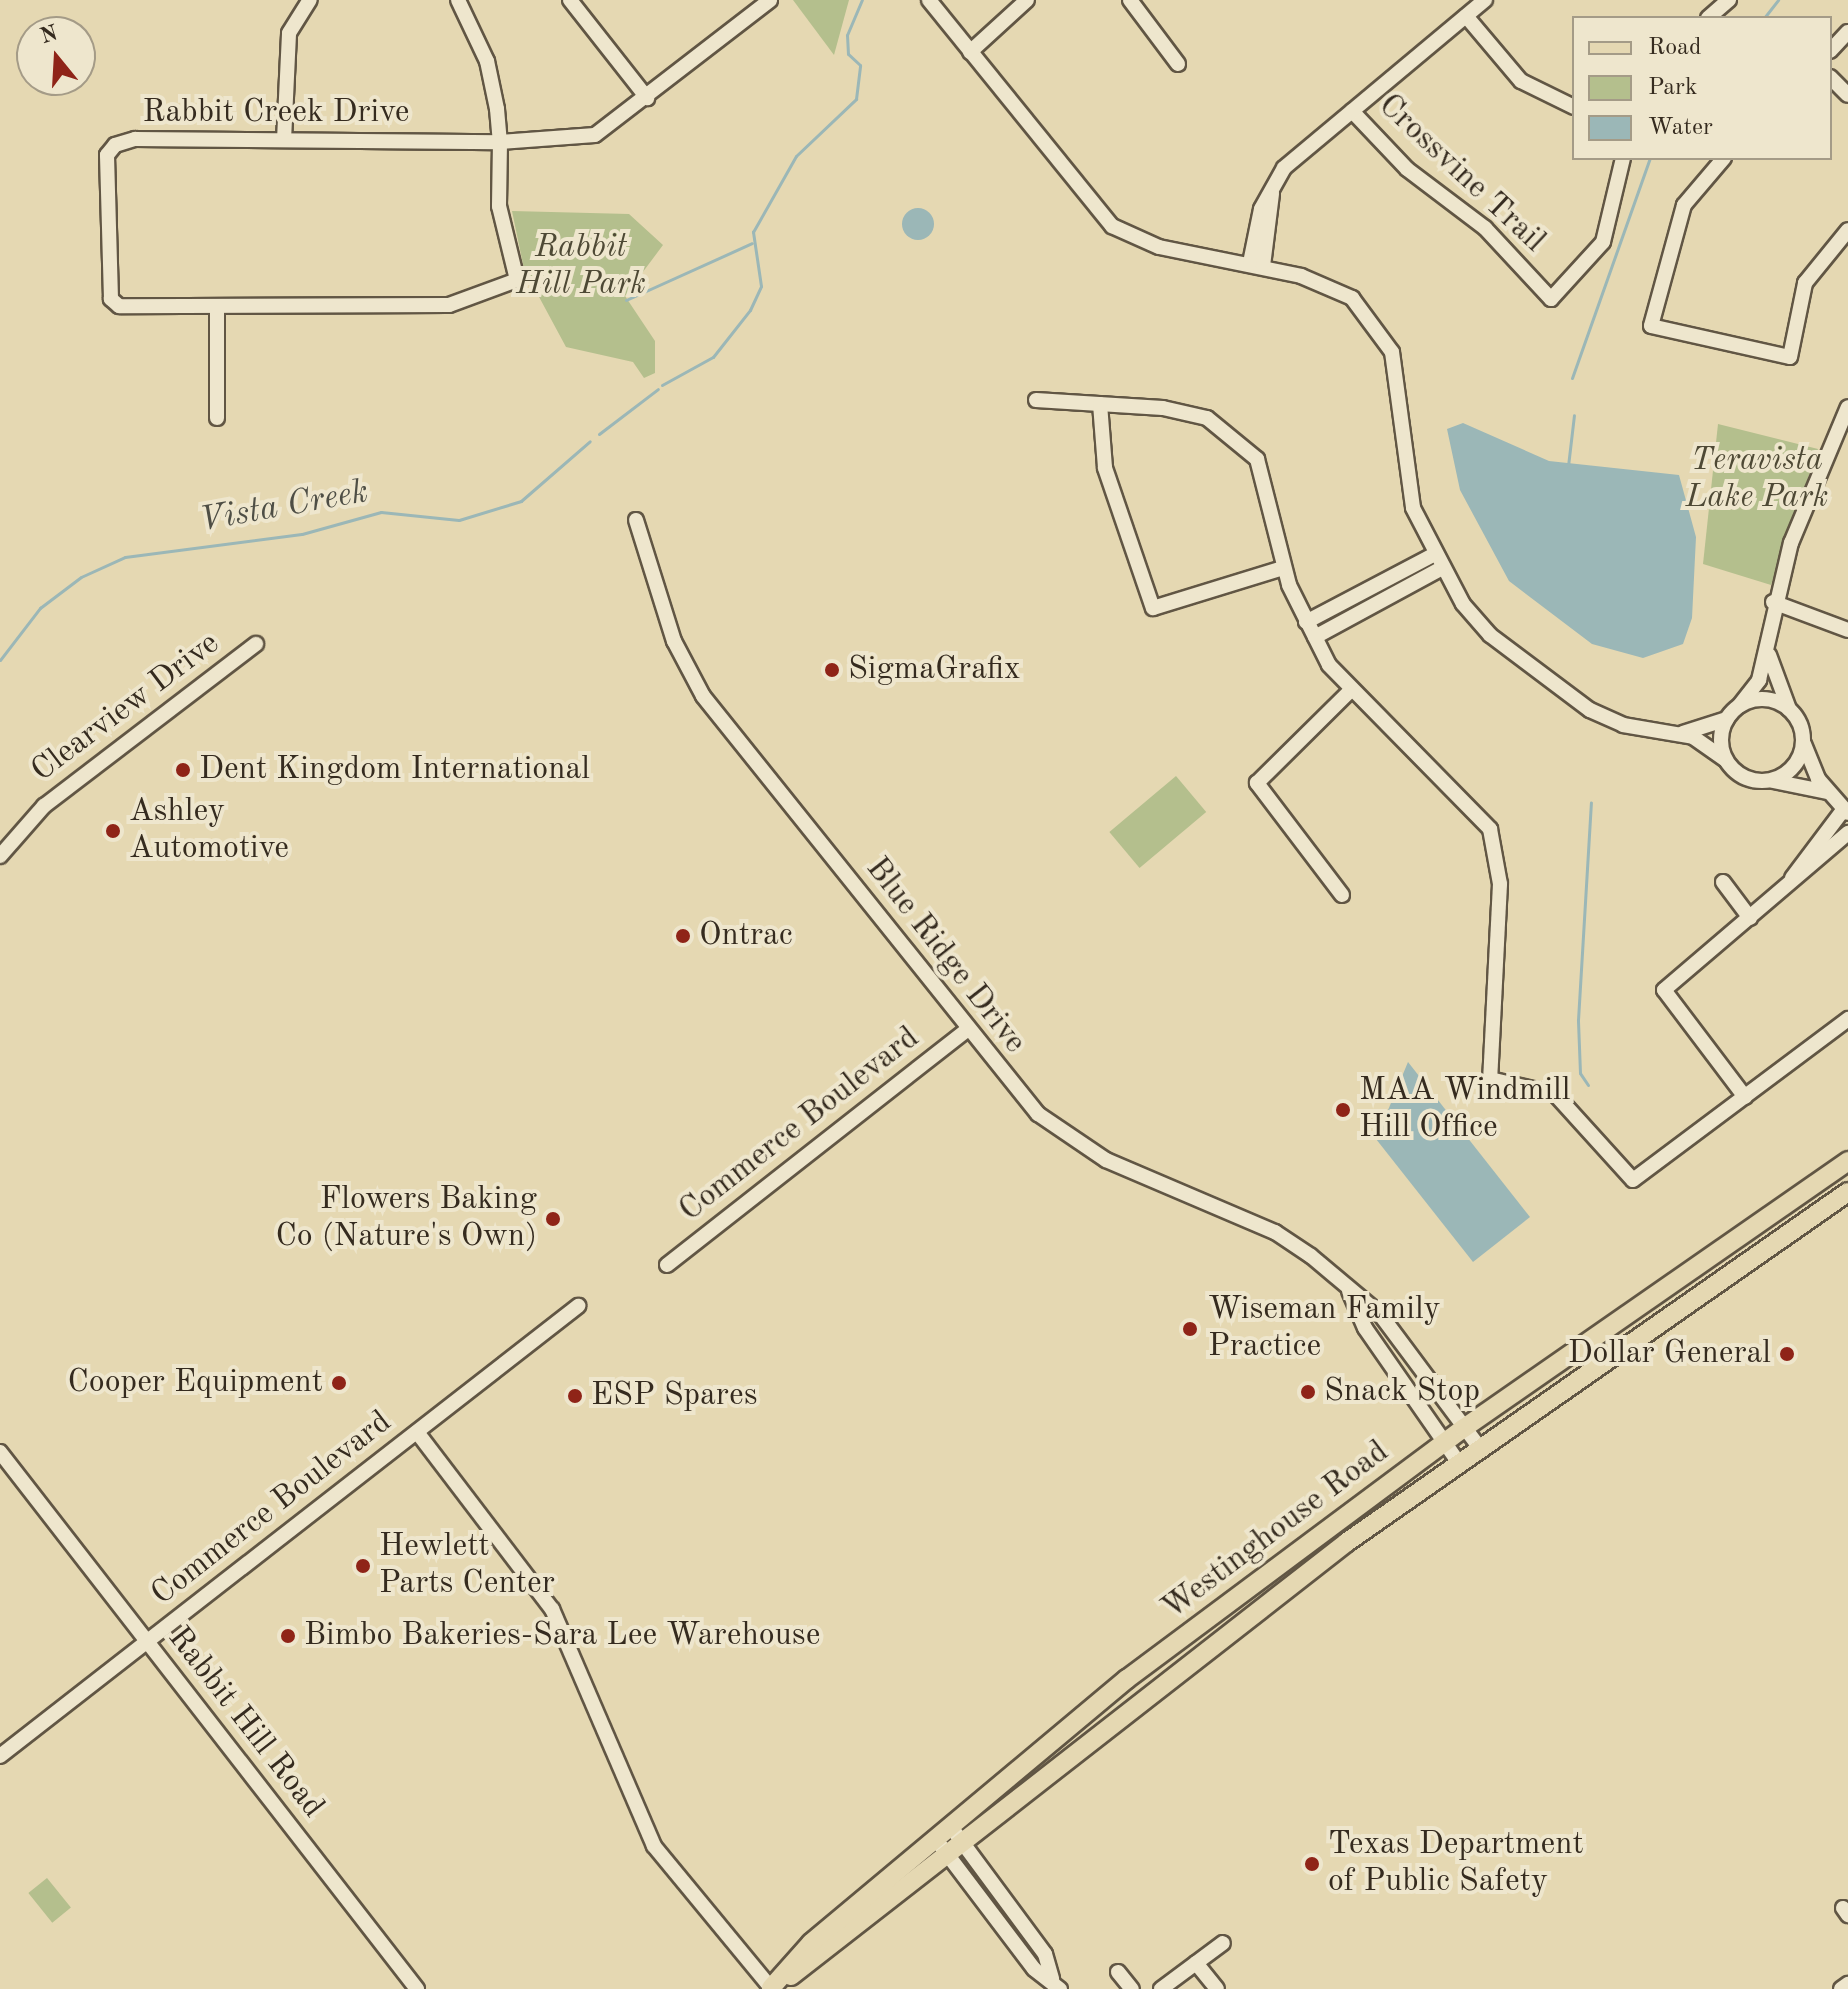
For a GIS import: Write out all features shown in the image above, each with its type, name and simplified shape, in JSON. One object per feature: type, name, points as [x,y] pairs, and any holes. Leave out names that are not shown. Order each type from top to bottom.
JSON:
[{"type":"main road","name":"Westinghouse Road","points":[[770,1989],[811,1943],[1127,1679],[1464,1428],[1848,1161]]},
{"type":"main road","name":"Westinghouse Road","points":[[770,1989],[950,1857],[1141,1697],[1458,1462],[1848,1192]]},
{"type":"street","points":[[284,140],[289,33],[310,0]]},
{"type":"street","points":[[458,0],[487,61],[500,142]]},
{"type":"street","points":[[570,0],[647,98]]},
{"type":"street","name":"Rabbit Creek Drive","points":[[500,142],[499,206],[517,280],[449,305],[119,306],[111,299],[107,155],[135,139],[500,142],[595,135],[647,98],[752,6],[770,0]]},
{"type":"street","points":[[929,0],[1112,226],[1159,247],[1256,265],[1340,292],[1380,332],[1396,372],[1413,508],[1436,562],[1490,635],[1553,684],[1623,725],[1678,733],[1726,760],[1744,777],[1827,792]]},
{"type":"street","points":[[970,52],[1027,0]]},
{"type":"street","points":[[1130,0],[1178,64]]},
{"type":"street","points":[[1256,265],[1257,219],[1284,168],[1485,0]]},
{"type":"street","points":[[1710,16],[1729,0]]},
{"type":"street","points":[[1466,16],[1521,81],[1572,106]]},
{"type":"street","points":[[1832,49],[1848,32]]},
{"type":"street","points":[[1832,79],[1848,95]]},
{"type":"street","name":"Crossvine Trail","points":[[1352,111],[1407,169],[1485,228],[1551,299],[1603,242],[1623,160]]},
{"type":"street","points":[[1722,160],[1684,205],[1651,326],[1790,357],[1805,283],[1848,230]]},
{"type":"street","points":[[217,306],[217,418]]},
{"type":"street","points":[[1036,400],[1100,404],[1207,418],[1247,445],[1263,478],[1283,568],[1315,637],[1350,691],[1478,811],[1497,848],[1490,1079],[1555,1094],[1633,1180],[1848,1019]]},
{"type":"street","points":[[1100,404],[1105,468],[1153,608],[1283,568]]},
{"type":"street","points":[[1678,733],[1727,719],[1759,680],[1768,644],[1773,602],[1811,486],[1848,407]]},
{"type":"street","name":"Blue Ridge Drive","points":[[636,520],[674,641],[703,696],[967,1030],[1038,1114],[1081,1146],[1275,1232],[1380,1314],[1479,1447]]},
{"type":"street","points":[[1306,622],[1436,562]]},
{"type":"street","points":[[1315,637],[1436,562]]},
{"type":"street","points":[[1773,602],[1848,630]]},
{"type":"street","name":"Clearview Drive","points":[[0,856],[44,806],[256,644]]},
{"type":"street","points":[[1768,644],[1769,667],[1827,792],[1846,811],[1787,885]]},
{"type":"street","points":[[1342,895],[1257,783],[1350,691]]},
{"type":"street","points":[[1739,706],[1759,700],[1789,710]]},
{"type":"street","points":[[1726,760],[1727,719]]},
{"type":"street","points":[[1769,780],[1798,759],[1802,735]]},
{"type":"street","points":[[1745,1097],[1664,990],[1848,833]]},
{"type":"street","points":[[1723,882],[1750,918]]},
{"type":"street","name":"Commerce Boulevard","points":[[667,1265],[967,1030]]},
{"type":"street","name":"Blue Ridge Drive","points":[[1349,1291],[1365,1328],[1458,1462]]},
{"type":"street","name":"Commerce Boulevard","points":[[0,1756],[578,1306]]},
{"type":"street","points":[[417,1432],[552,1609],[654,1846],[770,1989]]},
{"type":"street","name":"Rabbit Hill Road","points":[[0,1452],[417,1989]]},
{"type":"street","points":[[944,1833],[965,1845],[1045,1954],[1056,1984]]},
{"type":"street","points":[[944,1833],[950,1857],[1034,1969],[1056,1984]]},
{"type":"street","points":[[1161,1989],[1223,1943]]},
{"type":"street","points":[[1196,1963],[1217,1989]]},
{"type":"street","points":[[1118,1972],[1132,1989]]},
{"type":"street","points":[[1841,1989],[1848,1984]]},
{"type":"green space","points":[[793,0],[849,0],[834,55]]},
{"type":"green space","name":"Rabbit Hill Park","points":[[512,211],[629,214],[663,245],[625,296],[655,341],[655,373],[644,378],[633,362],[566,347],[524,269]]},
{"type":"green space","name":"Teravista Lake Park","points":[[1718,424],[1818,449],[1771,585],[1703,564]]},
{"type":"green space","points":[[1176,776],[1206,812],[1140,868],[1109,832]]},
{"type":"green space","points":[[47,1878],[71,1908],[52,1923],[28,1893]]},
{"type":"water","points":[[918,208],[929,213],[934,224],[929,235],[918,240],[907,235],[902,224],[907,213]]},
{"type":"water","points":[[1463,423],[1549,461],[1679,475],[1696,537],[1692,618],[1683,644],[1643,658],[1592,644],[1509,581],[1460,490],[1447,429]]},
{"type":"water","points":[[1408,1062],[1530,1217],[1473,1262],[1376,1139]]},
{"type":"waterway","name":"Vista Creek","points":[[662,385],[713,357],[750,310],[761,286],[753,232],[796,156],[856,99],[860,65],[848,54],[847,35],[862,0]]},
{"type":"waterway","points":[[1766,16],[1778,0]]},
{"type":"waterway","points":[[1572,378],[1649,160]]},
{"type":"waterway","points":[[626,300],[752,243]]},
{"type":"waterway","name":"Vista Creek","points":[[599,434],[658,389]]},
{"type":"waterway","points":[[1568,466],[1574,415]]},
{"type":"waterway","name":"Vista Creek","points":[[0,660],[40,608],[81,577],[125,557],[302,534],[381,512],[459,520],[521,501],[590,441]]},
{"type":"waterway","points":[[1588,1085],[1580,1073],[1578,1020],[1591,802]]},
{"type":"place","name":"SigmaGrafix","points":[[832,670]]},
{"type":"place","name":"Dent Kingdom International","points":[[183,770]]},
{"type":"place","name":"Ashley Automotive","points":[[113,831]]},
{"type":"place","name":"Ontrac","points":[[683,936]]},
{"type":"place","name":"MAA Windmill Hill Office","points":[[1343,1110]]},
{"type":"place","name":"Flowers Baking Co (Nature's Own)","points":[[553,1219]]},
{"type":"place","name":"Wiseman Family Practice","points":[[1190,1329]]},
{"type":"place","name":"Dollar General","points":[[1787,1354]]},
{"type":"place","name":"Cooper Equipment","points":[[339,1383]]},
{"type":"place","name":"Snack Stop","points":[[1308,1392]]},
{"type":"place","name":"ESP Spares","points":[[575,1396]]},
{"type":"place","name":"Hewlett Parts Center","points":[[363,1566]]},
{"type":"place","name":"Bimbo Bakeries-Sara Lee Warehouse","points":[[288,1636]]},
{"type":"place","name":"Texas Department of Public Safety","points":[[1312,1864]]}]
